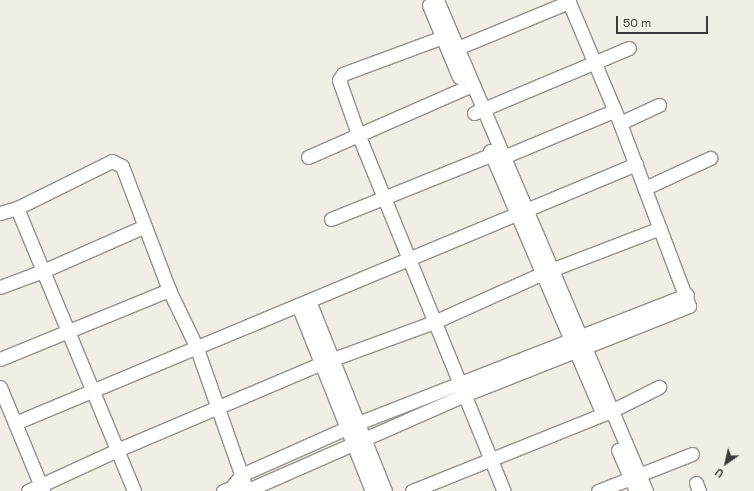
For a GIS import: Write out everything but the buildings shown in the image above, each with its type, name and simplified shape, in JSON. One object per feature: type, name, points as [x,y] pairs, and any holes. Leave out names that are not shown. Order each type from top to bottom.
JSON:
[{"type":"street","points":[[428,0],[453,50],[635,482],[646,491]]},
{"type":"street","points":[[437,0],[446,36]]},
{"type":"street","points":[[227,489],[241,475],[353,426],[462,389],[578,344],[687,307],[690,303],[596,64],[568,1],[453,50]]},
{"type":"street","points":[[446,36],[340,76],[339,80],[358,134],[504,491]]},
{"type":"street","points":[[478,111],[596,64],[629,48]]},
{"type":"street","points":[[308,158],[358,134],[468,87]]},
{"type":"street","points":[[331,219],[384,197],[498,156],[617,117],[659,105]]},
{"type":"street","points":[[645,188],[710,158]]},
{"type":"street","points":[[0,212],[17,208],[112,161],[122,166],[169,290],[196,346],[241,475],[248,490]]},
{"type":"street","points":[[15,423],[196,346],[409,260],[636,164]]},
{"type":"street","points":[[17,208],[66,331],[134,491]]},
{"type":"street","points":[[0,287],[43,271],[145,226]]},
{"type":"street","points":[[28,491],[42,488],[117,450],[328,362],[434,322],[547,271],[660,228]]},
{"type":"street","points":[[0,359],[169,290]]},
{"type":"street","points":[[304,303],[353,426],[385,491]]},
{"type":"street","points":[[0,387],[42,488]]},
{"type":"street","points":[[412,491],[606,412],[659,387]]},
{"type":"street","points":[[227,489],[248,490],[359,439],[462,389]]},
{"type":"street","points":[[359,439],[372,491]]},
{"type":"street","points":[[598,491],[635,482],[692,454]]}]
